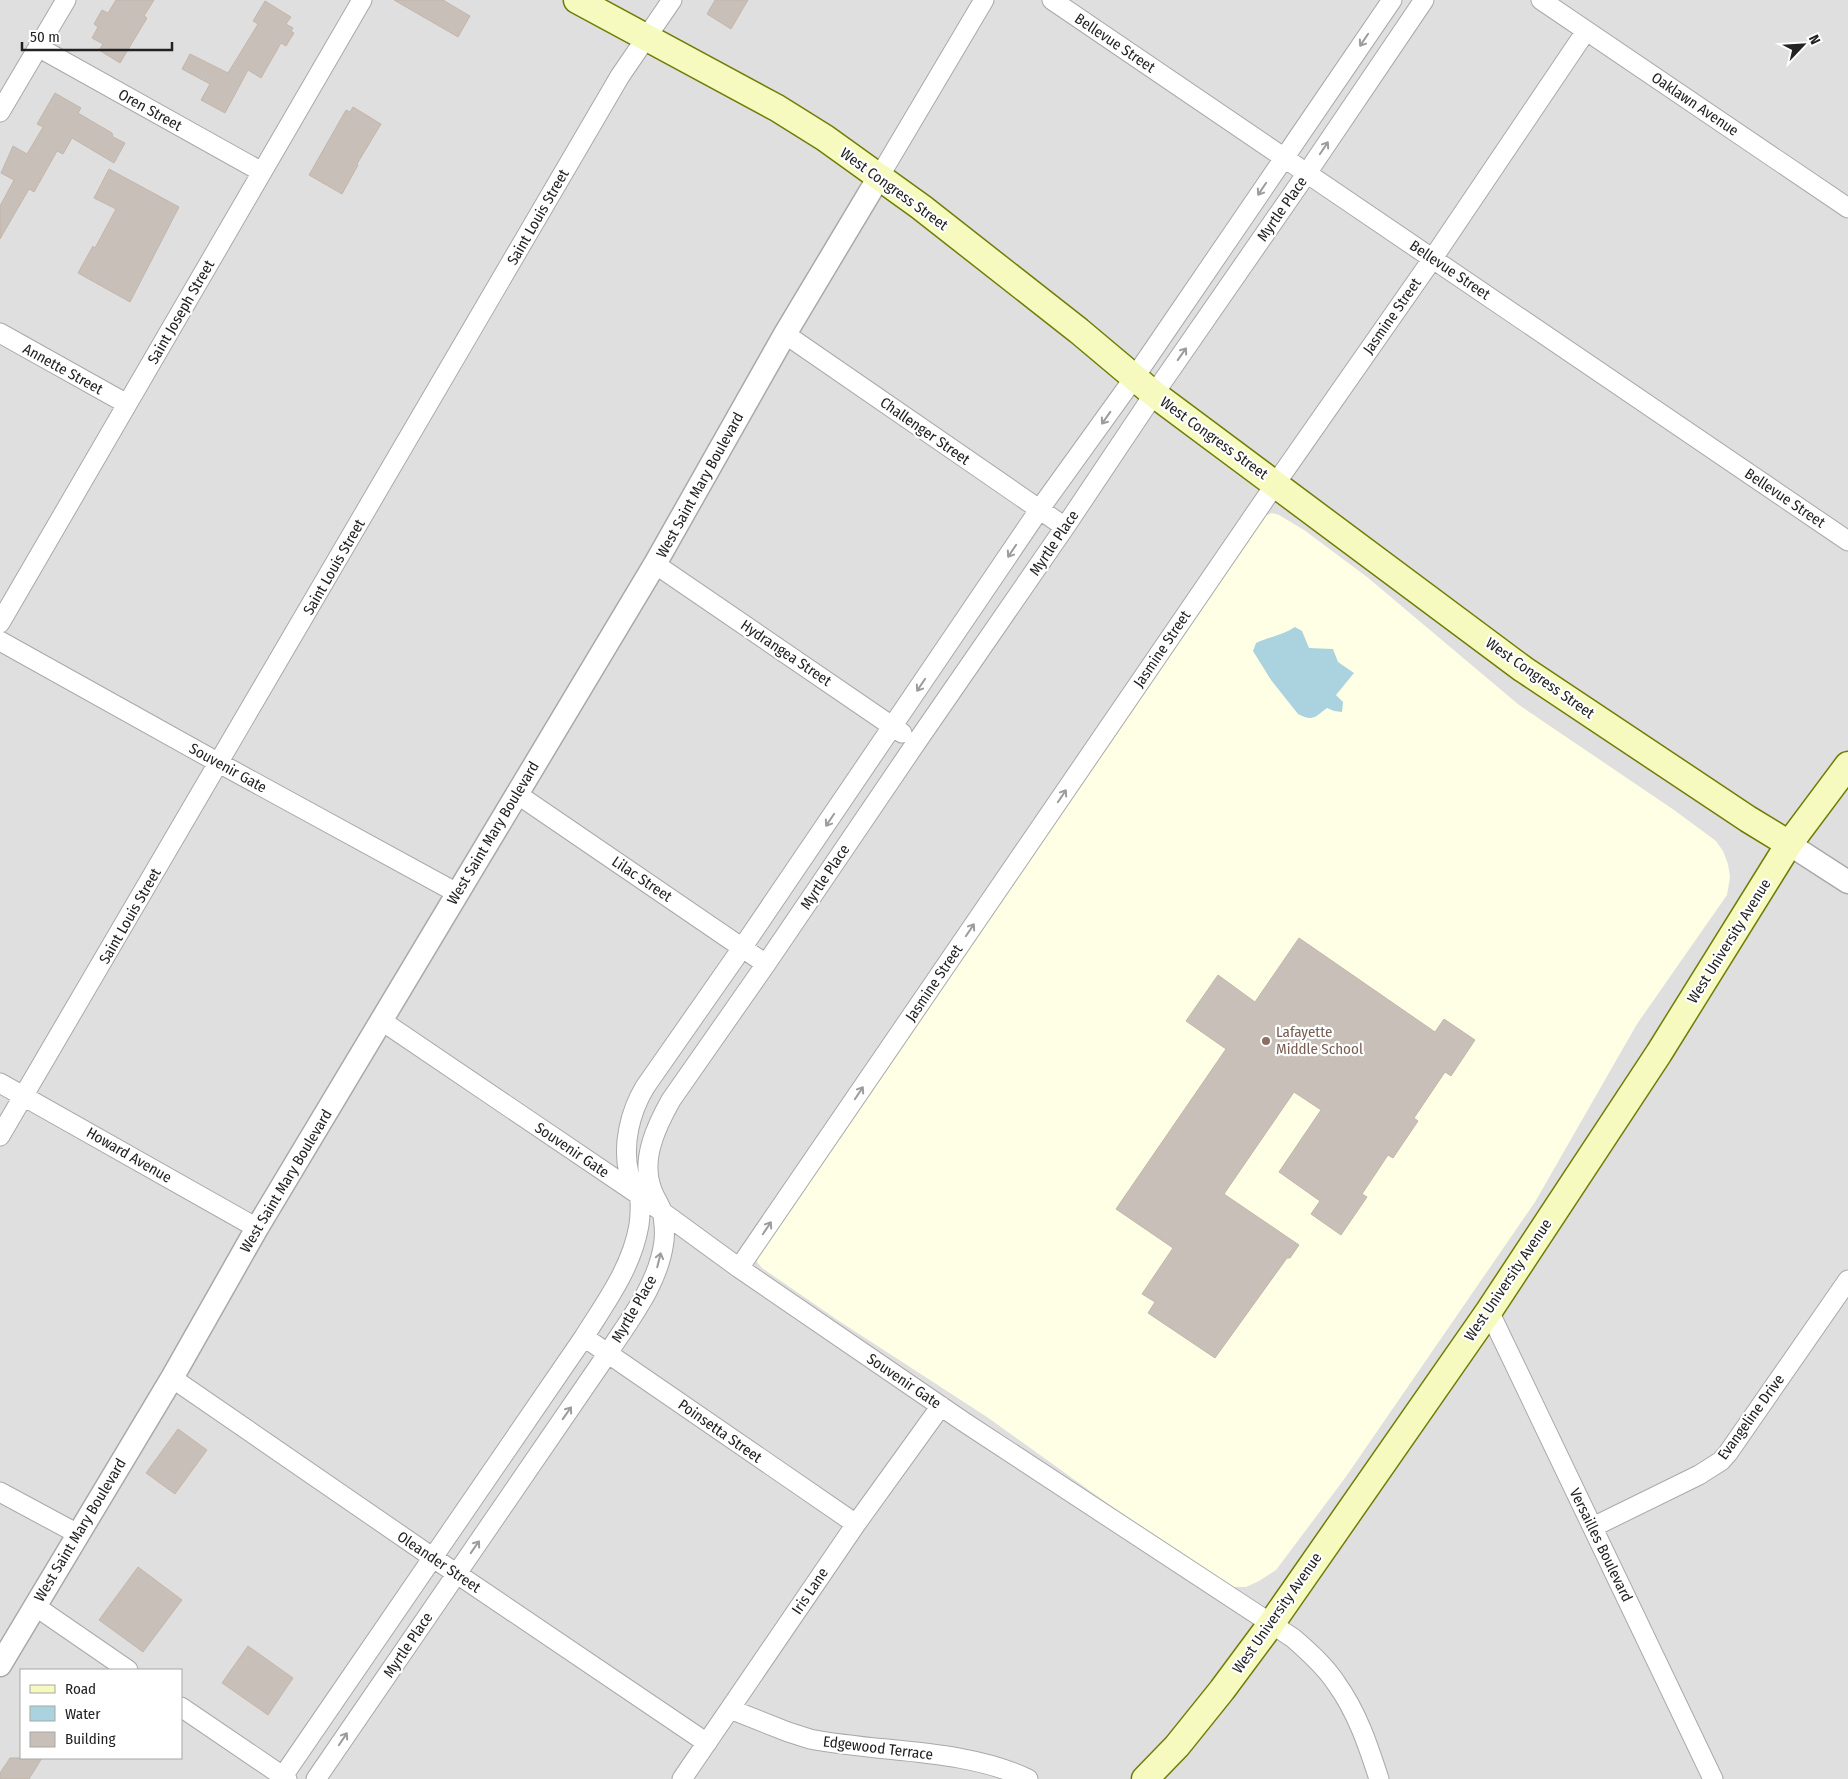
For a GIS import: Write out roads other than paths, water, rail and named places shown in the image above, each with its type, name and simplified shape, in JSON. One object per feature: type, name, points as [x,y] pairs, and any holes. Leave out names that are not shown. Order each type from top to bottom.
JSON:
[{"type":"main road","name":"West Congress Street","points":[[577,0],[778,108],[825,138],[921,208],[1079,331],[1144,386],[1523,669],[1740,814],[1789,844]]},
{"type":"main road","name":"West University Avenue","points":[[1145,1779],[1183,1739],[1271,1624],[1489,1310],[1659,1053],[1789,844],[1848,765]]},
{"type":"street","points":[[0,112],[66,0]]},
{"type":"street","name":"Saint Joseph Street","points":[[0,623],[362,0]]},
{"type":"street","name":"Saint Louis Street","points":[[0,1136],[220,763],[620,76],[672,0]]},
{"type":"street","name":"West Saint Mary Boulevard","points":[[0,1666],[172,1378],[257,1228],[655,564],[785,334],[984,0]]},
{"type":"street","name":"Bellevue Street","points":[[1052,0],[1848,541]]},
{"type":"street","name":"Myrtle Place","points":[[316,1779],[608,1353],[656,1274],[664,1241],[662,1213],[651,1186],[648,1172],[648,1156],[662,1116],[671,1100],[1065,528],[1144,386],[1284,157],[1392,0]]},
{"type":"street","name":"Myrtle Place","points":[[284,1778],[432,1557],[584,1338],[620,1278],[630,1258],[639,1224],[639,1195],[632,1185],[626,1158],[628,1136],[636,1102],[645,1086],[742,948],[1039,510],[1144,386],[1307,173],[1424,0]]},
{"type":"street","name":"Oaklawn Avenue","points":[[1541,0],[1848,208]]},
{"type":"street","name":"Jasmine Street","points":[[739,1268],[1433,258],[1586,31]]},
{"type":"street","name":"Oren Street","points":[[38,47],[262,172]]},
{"type":"street","name":"Annette Street","points":[[0,333],[127,404]]},
{"type":"street","name":"Challenger Street","points":[[785,334],[1065,528]]},
{"type":"street","name":"Hydrangea Street","points":[[655,564],[916,743]]},
{"type":"street","name":"Souvenir Gate","points":[[0,641],[457,893]]},
{"type":"street","name":"Lilac Street","points":[[517,794],[766,964]]},
{"type":"street","name":"West Congress Street","points":[[1789,844],[1848,882]]},
{"type":"street","name":"Souvenir Gate","points":[[382,1021],[639,1195],[739,1268],[941,1406],[1293,1638],[1308,1651],[1336,1682],[1352,1708],[1379,1779]]},
{"type":"street","name":"Howard Avenue","points":[[0,1083],[257,1228]]},
{"type":"street","name":"Evangeline Drive","points":[[1593,1527],[1699,1475],[1721,1461],[1848,1280]]},
{"type":"street","name":"Versailles Boulevard","points":[[1489,1310],[1714,1779]]},
{"type":"street","name":"Poinsetta Street","points":[[584,1338],[856,1524]]},
{"type":"street","name":"Oleander Street","points":[[172,1378],[456,1574],[707,1743]]},
{"type":"street","name":"Iris Lane","points":[[682,1779],[856,1524],[941,1406]]},
{"type":"street","points":[[0,1492],[78,1534]]},
{"type":"street","points":[[35,1606],[127,1669]]},
{"type":"street","points":[[182,1708],[284,1778]]},
{"type":"street","name":"Edgewood Terrace","points":[[730,1709],[810,1739],[956,1758],[1008,1769],[1028,1779]]},
{"type":"water","points":[[1295,627],[1302,631],[1309,648],[1333,649],[1338,662],[1354,673],[1336,695],[1343,702],[1342,712],[1327,708],[1311,718],[1298,714],[1271,680],[1253,651],[1256,643]]},
{"type":"place","name":"Lafayette Middle School","points":[[1266,1041]]}]
